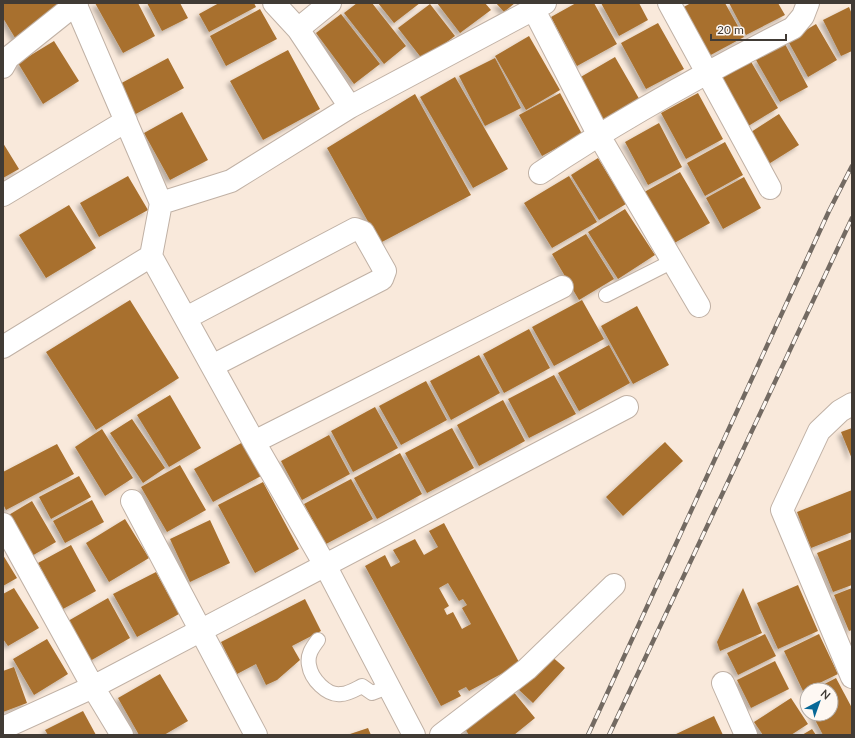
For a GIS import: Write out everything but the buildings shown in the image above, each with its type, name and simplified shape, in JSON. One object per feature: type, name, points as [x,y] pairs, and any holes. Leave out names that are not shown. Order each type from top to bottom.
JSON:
[{"type":"street","points":[[274,3],[298,29],[350,107]]},
{"type":"street","points":[[298,29],[330,3]]},
{"type":"street","points":[[668,3],[705,73],[770,188]]},
{"type":"street","points":[[540,173],[598,134],[705,73],[793,28],[803,16],[808,3]]},
{"type":"street","points":[[3,67],[8,58],[76,4],[161,203],[151,256],[254,442],[325,565],[414,735]]},
{"type":"street","points":[[161,203],[231,181],[350,107],[539,6],[598,134],[699,306]]},
{"type":"street","points":[[3,194],[126,121]]},
{"type":"street","points":[[186,318],[355,229],[363,232],[385,271],[382,279],[212,366]]},
{"type":"street","points":[[3,347],[151,256]]},
{"type":"street","points":[[254,442],[562,287]]},
{"type":"street","points":[[852,404],[840,411],[819,431],[782,510],[852,677]]},
{"type":"street","points":[[3,728],[93,687],[627,407]]},
{"type":"street","points":[[132,500],[202,630],[256,735]]},
{"type":"street","points":[[3,524],[93,687],[122,735]]},
{"type":"street","points":[[441,735],[527,669],[614,585]]},
{"type":"street","points":[[723,683],[746,735]]},
{"type":"lane","points":[[606,295],[673,262]]},
{"type":"lane","points":[[318,640],[310,651],[309,666],[314,676],[326,691],[341,694],[362,686],[372,693],[388,687]]},
{"type":"railway","points":[[588,735],[829,211],[852,166]]},
{"type":"railway","points":[[609,735],[852,218]]}]
